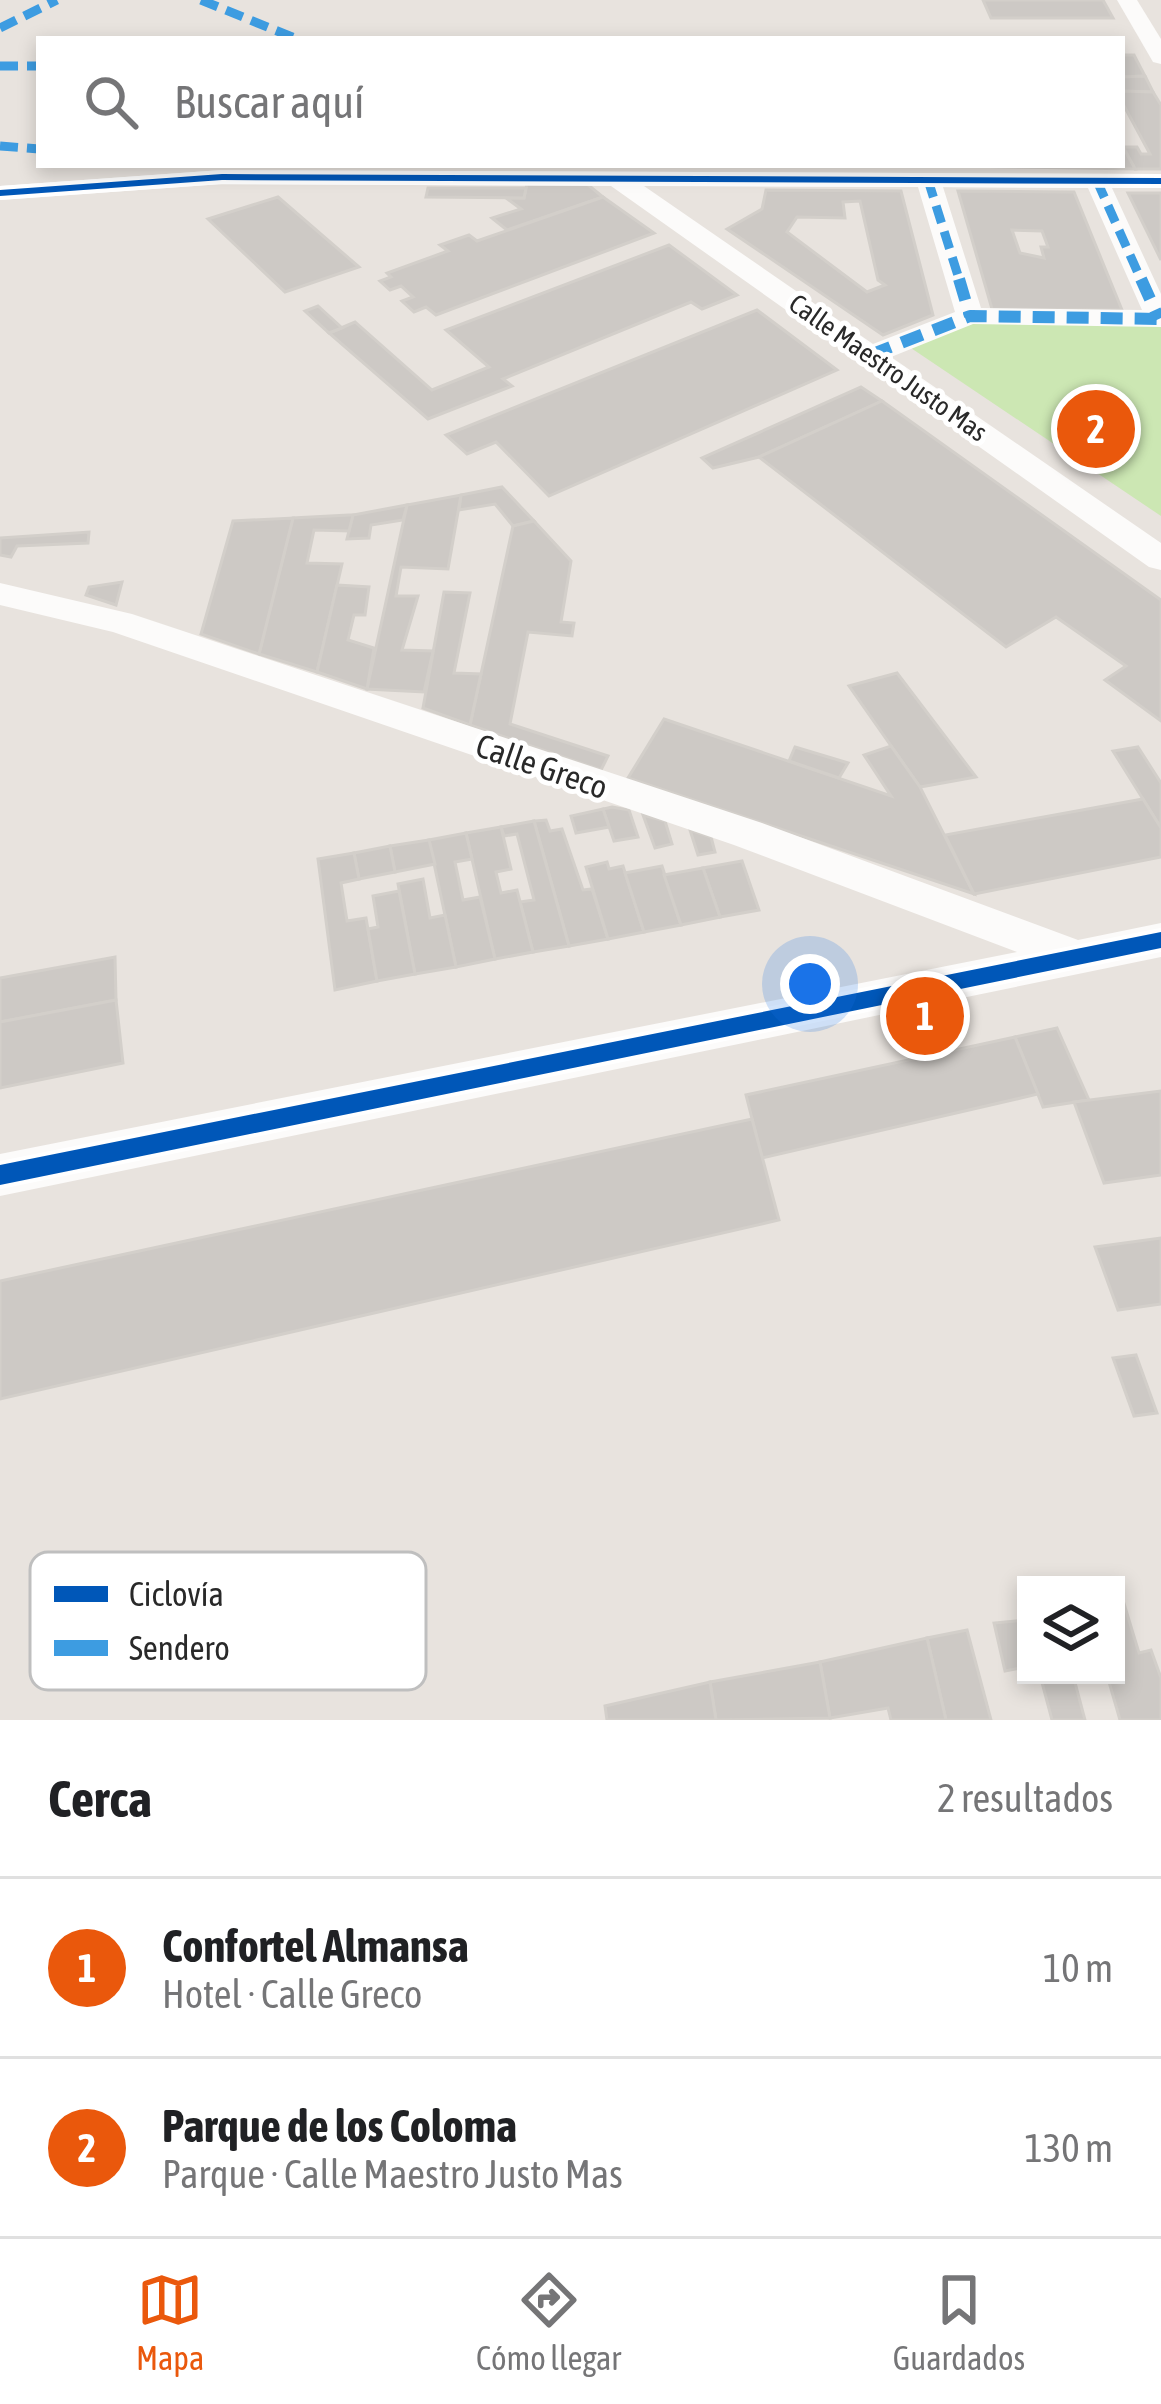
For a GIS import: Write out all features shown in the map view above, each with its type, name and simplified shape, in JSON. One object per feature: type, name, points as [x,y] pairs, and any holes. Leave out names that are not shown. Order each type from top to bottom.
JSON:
[{"type":"street","points":[[1126,0],[1161,57]]},
{"type":"street","points":[[0,193],[222,177],[1161,181]]},
{"type":"street","name":"Calle Maestro Justo Mas","points":[[616,178],[1161,559]]},
{"type":"street","points":[[928,180],[970,316]]},
{"type":"street","points":[[870,355],[970,316],[1160,319],[1097,181]]},
{"type":"street","name":"Calle Greco","points":[[0,594],[121,622],[748,835],[1077,957]]},
{"type":"street","points":[[0,1175],[1161,940]]},
{"type":"green space","points":[[970,316],[1161,317],[1161,516],[902,342]]},
{"type":"building","points":[[983,0],[1103,0],[1113,18],[991,18]]},
{"type":"building","points":[[1125,55],[1134,55],[1145,76],[1125,77]]},
{"type":"building","points":[[1145,76],[1153,92],[1125,91],[1125,77]]},
{"type":"building","points":[[1125,91],[1153,92],[1161,105],[1161,169],[1135,169],[1125,147],[1150,154],[1125,108]]},
{"type":"building","points":[[1125,151],[1135,169],[1077,168],[1125,168]]},
{"type":"building","points":[[527,184],[587,184],[603,197],[507,230],[492,218],[521,209],[506,198],[524,198]]},
{"type":"building","points":[[428,188],[526,188],[524,198],[426,197]]},
{"type":"building","points":[[766,190],[901,191],[933,315],[883,335],[727,229],[762,209]],"holes":[[[860,201],[878,280],[885,285],[867,292],[787,232],[797,217],[845,218],[843,202]]]},
{"type":"building","points":[[958,191],[1074,192],[1122,310],[992,309]],"holes":[[[1012,230],[1042,231],[1048,247],[1041,247],[1044,258],[1020,253]]]},
{"type":"building","points":[[1128,193],[1161,193],[1161,260]]},
{"type":"building","points":[[278,197],[359,267],[285,292],[208,219]]},
{"type":"building","points":[[603,197],[654,233],[436,315],[426,307],[414,312],[402,301],[413,297],[401,286],[390,290],[380,281],[391,277],[387,273],[448,251],[440,245],[469,235],[477,241]]},
{"type":"building","points":[[669,245],[737,295],[702,309],[691,302],[503,379],[512,386],[428,419],[329,333],[355,322],[432,390],[489,367],[446,330]]},
{"type":"building","points":[[318,306],[342,328],[329,333],[305,311]]},
{"type":"building","points":[[757,310],[837,370],[549,496],[496,442],[467,454],[446,435]]},
{"type":"building","points":[[861,387],[882,401],[759,457],[713,468],[702,458]]},
{"type":"building","points":[[882,401],[1161,600],[1161,721],[1105,680],[1126,666],[1056,617],[1006,647],[759,457]]},
{"type":"building","points":[[502,487],[534,521],[513,526],[495,504],[459,510],[461,495]]},
{"type":"building","points":[[461,495],[448,569],[401,567],[396,596],[418,596],[402,650],[433,651],[424,692],[367,689],[407,505]]},
{"type":"building","points":[[407,505],[403,520],[371,525],[369,538],[347,539],[353,515]]},
{"type":"building","points":[[353,515],[349,531],[314,530],[307,563],[342,564],[317,672],[259,654],[293,518]]},
{"type":"building","points":[[293,518],[259,654],[201,634],[233,521]]},
{"type":"building","points":[[534,521],[571,561],[561,622],[574,623],[572,636],[528,632],[510,724],[608,756],[601,770],[470,725],[513,526]]},
{"type":"building","points":[[89,532],[88,543],[17,546],[11,557],[0,555],[0,538]]},
{"type":"building","points":[[122,582],[116,605],[86,595],[89,587]]},
{"type":"building","points":[[337,585],[369,587],[365,615],[354,615],[348,640],[374,648],[367,689],[317,672]]},
{"type":"building","points":[[444,592],[470,593],[454,673],[481,674],[470,725],[423,708]]},
{"type":"building","points":[[897,673],[976,777],[920,787],[849,686]]},
{"type":"building","points":[[664,719],[891,796],[864,755],[891,746],[920,787],[974,894],[628,778]]},
{"type":"building","points":[[795,747],[848,763],[839,778],[789,761]]},
{"type":"building","points":[[1138,747],[1161,783],[1161,828],[1113,751]]},
{"type":"building","points":[[1143,799],[1161,828],[1161,857],[974,894],[945,835]]},
{"type":"building","points":[[603,809],[629,810],[638,837],[614,841]]},
{"type":"building","points":[[603,809],[609,827],[576,833],[571,816]]},
{"type":"building","points":[[643,815],[665,821],[672,844],[655,848]]},
{"type":"building","points":[[546,820],[550,831],[562,829],[583,890],[592,889],[608,939],[569,946],[534,821]]},
{"type":"building","points":[[534,821],[569,946],[533,952],[520,902],[534,900],[517,834],[504,836],[501,827]]},
{"type":"building","points":[[501,827],[511,869],[496,872],[501,893],[517,890],[533,952],[495,959],[466,833]]},
{"type":"building","points":[[690,830],[711,837],[715,852],[698,855]]},
{"type":"building","points":[[466,833],[472,859],[455,862],[463,900],[480,897],[495,959],[456,967],[429,840]]},
{"type":"building","points":[[429,840],[435,864],[395,872],[390,846]]},
{"type":"building","points":[[390,846],[395,872],[359,879],[354,853]]},
{"type":"building","points":[[354,853],[359,879],[341,883],[347,921],[366,918],[377,981],[335,990],[318,859]]},
{"type":"building","points":[[742,861],[759,910],[720,917],[703,868]]},
{"type":"building","points":[[607,862],[609,869],[623,866],[644,932],[608,939],[586,867]]},
{"type":"building","points":[[662,866],[681,925],[644,932],[625,873]]},
{"type":"building","points":[[703,868],[720,917],[681,925],[664,875]]},
{"type":"building","points":[[423,879],[430,918],[445,915],[456,967],[415,974],[398,884]]},
{"type":"building","points":[[399,891],[415,974],[377,981],[368,929],[378,927],[373,896]]},
{"type":"building","points":[[115,957],[116,1000],[0,1022],[0,978]]},
{"type":"building","points":[[116,1000],[123,1063],[0,1088],[0,1022]]},
{"type":"building","points":[[1057,1028],[1089,1100],[1043,1107],[1015,1037]]},
{"type":"building","points":[[1015,1037],[1038,1094],[762,1158],[746,1095]]},
{"type":"building","points":[[1161,1091],[1161,1175],[1104,1183],[1074,1102]]},
{"type":"building","points":[[752,1119],[779,1220],[0,1399],[0,1281]]},
{"type":"building","points":[[1161,1238],[1161,1304],[1118,1310],[1095,1247]]},
{"type":"building","points":[[1136,1355],[1157,1413],[1134,1416],[1113,1358]]},
{"type":"building","points":[[1125,1607],[1139,1653],[1151,1650],[1161,1678],[1161,1720],[1120,1720],[1110,1684],[1125,1684]]},
{"type":"building","points":[[1017,1621],[1017,1669],[1005,1671],[994,1623]]},
{"type":"building","points":[[967,1630],[991,1720],[946,1720],[927,1638]]},
{"type":"building","points":[[927,1638],[946,1720],[891,1720],[888,1708],[830,1718],[820,1662]]},
{"type":"building","points":[[820,1662],[830,1718],[716,1720],[710,1682]]},
{"type":"building","points":[[710,1682],[716,1720],[607,1720],[605,1706]]},
{"type":"building","points":[[1042,1684],[1075,1684],[1085,1720],[1052,1720]]},
{"type":"marked path","points":[[0,28],[57,0]]},
{"type":"marked path","points":[[201,0],[290,36]]},
{"type":"marked path","points":[[0,66],[36,66]]},
{"type":"marked path","points":[[0,146],[36,149]]},
{"type":"marked path","points":[[928,180],[970,316]]},
{"type":"marked path","points":[[1097,181],[1159,319]]},
{"type":"marked path","points":[[870,355],[970,316],[1161,319]]},
{"type":"cycle path","points":[[0,193],[222,177],[1161,181]]},
{"type":"cycle path","points":[[0,1175],[1161,940]]},
{"type":"place","name":"Parque de los Coloma","points":[[1096,429]]},
{"type":"place","name":"Confortel Almansa","points":[[925,1016]]}]
